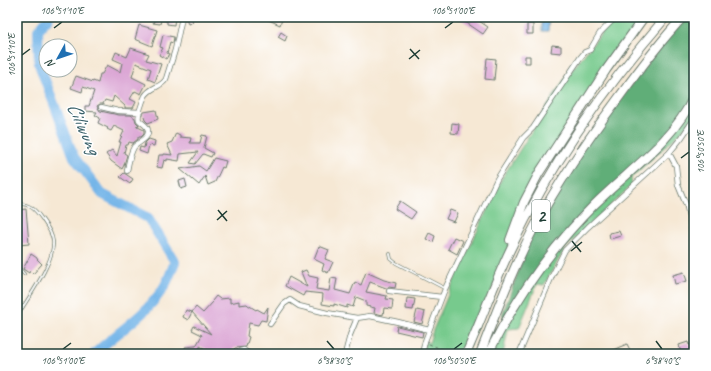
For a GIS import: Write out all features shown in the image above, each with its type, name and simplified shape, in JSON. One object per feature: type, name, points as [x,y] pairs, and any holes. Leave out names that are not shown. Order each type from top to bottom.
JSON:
[{"type":"highway","points":[[497,278],[517,220],[539,173],[606,70],[644,17]]},
{"type":"highway","name":"2","points":[[466,354],[497,278],[519,232],[543,188],[574,137],[613,83],[666,17]]},
{"type":"highway","name":"2","points":[[480,354],[513,271],[536,224],[557,188],[596,128],[633,78],[684,17]]},
{"type":"highway","points":[[488,354],[522,294],[570,229],[594,204],[669,134],[683,117],[694,96]]},
{"type":"street","points":[[127,171],[134,147],[147,136],[148,133],[147,126],[139,119],[145,97],[148,92],[164,82],[166,79],[175,50],[182,17]]},
{"type":"street","points":[[422,354],[429,330],[445,289],[504,165],[523,138],[533,128],[580,58],[585,52],[590,50],[600,33],[616,17]]},
{"type":"street","points":[[101,107],[118,111],[140,112]]},
{"type":"street","points":[[519,354],[552,276],[565,250],[669,153],[694,121]]},
{"type":"street","points":[[669,153],[676,166],[678,185],[687,207],[694,239]]},
{"type":"street","points":[[389,291],[442,297]]},
{"type":"street","points":[[270,324],[288,300],[306,308],[357,318],[370,316],[429,330]]},
{"type":"street","points":[[345,354],[350,335],[357,318]]},
{"type":"street","points":[[237,354],[244,350],[249,354]]},
{"type":"lane","points":[[17,204],[28,205],[36,211],[51,233],[53,242],[50,257],[44,271],[21,310]]},
{"type":"lane","points":[[390,254],[391,259],[396,264],[445,289]]},
{"type":"lane","points":[[17,266],[24,274]]},
{"type":"path","points":[[427,345],[428,344],[454,354]]},
{"type":"green space","points":[[595,17],[644,17],[539,173],[466,354],[422,354],[425,341],[429,343],[453,283],[502,178],[564,80],[612,20]]},
{"type":"green space","points":[[683,17],[694,17],[694,96],[683,117],[578,221],[507,319],[502,315],[536,224],[581,150]]},
{"type":"green space","points":[[694,96],[694,114],[680,133],[631,178],[632,185],[566,247],[544,285],[537,284],[519,328],[508,329],[503,354],[488,354],[543,265]]},
{"type":"water","points":[[542,17],[549,17],[548,31],[542,31]]},
{"type":"building","points":[[156,17],[175,17],[174,25],[167,24],[167,21],[161,20],[160,24],[153,23]]},
{"type":"building","points":[[186,17],[191,17],[193,22],[188,24]]},
{"type":"building","points":[[262,17],[283,17],[280,25]]},
{"type":"building","points":[[458,17],[473,17],[488,27],[483,34]]},
{"type":"building","points":[[527,24],[533,24],[533,34],[527,34]]},
{"type":"building","points":[[139,25],[157,30],[152,46],[135,39]]},
{"type":"building","points":[[281,32],[287,36],[285,41],[278,37]]},
{"type":"building","points":[[163,35],[174,37],[173,43],[170,42],[167,53],[169,54],[166,59],[159,55],[163,48],[160,47]]},
{"type":"building","points":[[552,45],[561,46],[561,53],[551,52]]},
{"type":"building","points":[[131,48],[149,54],[146,60],[161,64],[155,82],[148,79],[151,69],[136,63],[132,77],[146,84],[141,94],[135,91],[130,99],[136,102],[133,108],[125,108],[125,106],[114,96],[112,102],[105,100],[103,104],[97,106],[100,111],[119,115],[131,115],[135,118],[139,125],[136,126],[144,130],[144,134],[141,137],[138,137],[138,139],[133,143],[129,142],[128,145],[126,145],[124,153],[127,155],[122,169],[111,161],[106,154],[112,150],[117,156],[121,142],[119,142],[124,131],[114,126],[111,131],[107,129],[108,128],[98,123],[100,118],[95,115],[97,112],[85,111],[85,106],[89,106],[94,91],[83,87],[82,92],[71,88],[75,78],[78,77],[98,83],[100,74],[102,74],[107,65],[120,72],[122,63],[113,59],[116,52],[127,57]]},
{"type":"building","points":[[525,56],[530,56],[530,63],[525,63]]},
{"type":"building","points":[[487,58],[496,59],[494,80],[485,79]]},
{"type":"building","points":[[156,110],[158,119],[148,123],[145,120],[143,114],[144,112]]},
{"type":"building","points":[[452,123],[459,124],[458,134],[451,133]]},
{"type":"building","points":[[176,133],[180,135],[180,137],[191,138],[190,143],[200,143],[202,135],[207,136],[204,148],[213,153],[211,157],[203,154],[195,164],[190,163],[198,152],[180,154],[179,161],[167,159],[167,161],[164,160],[162,168],[157,167],[159,155],[172,155],[167,144],[172,142]]},
{"type":"building","points":[[149,139],[155,141],[154,146],[149,145],[147,154],[139,151],[140,147],[144,148],[145,143]]},
{"type":"building","points":[[214,158],[226,161],[224,168],[222,167],[215,182],[208,185],[205,176],[199,185],[180,169],[199,166],[206,171]]},
{"type":"building","points":[[124,173],[133,179],[130,184],[120,177]]},
{"type":"building","points":[[185,179],[187,187],[181,189],[179,181]]},
{"type":"building","points":[[400,201],[416,212],[411,219],[395,209]]},
{"type":"building","points":[[26,209],[29,244],[19,245],[17,210]]},
{"type":"building","points":[[450,210],[458,213],[454,222],[446,219]]},
{"type":"building","points":[[619,231],[621,236],[610,239],[609,233]]},
{"type":"building","points":[[429,233],[435,236],[433,242],[426,239]]},
{"type":"building","points":[[454,237],[463,241],[457,254],[448,249]]},
{"type":"building","points":[[319,246],[329,250],[325,259],[333,262],[328,273],[322,270],[324,264],[314,259]]},
{"type":"building","points":[[31,254],[42,264],[33,274],[30,271],[29,273],[23,269]]},
{"type":"building","points":[[306,270],[309,276],[318,278],[316,289],[329,291],[331,278],[337,279],[335,290],[350,294],[355,282],[361,285],[366,272],[384,280],[396,283],[395,288],[386,288],[370,282],[366,292],[387,296],[386,299],[393,300],[392,309],[384,308],[383,315],[374,313],[375,308],[366,306],[366,301],[356,297],[353,307],[347,305],[347,308],[334,304],[334,306],[322,304],[323,294],[305,292],[303,296],[285,286],[289,277],[307,287],[301,272]]},
{"type":"building","points":[[684,272],[687,281],[675,284],[673,275]]},
{"type":"building","points":[[216,296],[220,299],[230,298],[230,303],[239,301],[239,305],[247,304],[264,313],[268,307],[266,321],[261,320],[258,325],[249,323],[247,336],[249,337],[246,347],[235,348],[229,354],[210,354],[211,352],[200,346],[200,354],[186,354],[185,347],[196,346],[202,335],[192,330],[194,326],[211,334],[192,312],[196,307],[203,313],[213,302],[212,301]]},
{"type":"building","points":[[407,298],[415,299],[413,310],[406,309]]},
{"type":"building","points":[[186,310],[192,312],[188,320],[183,317]]},
{"type":"building","points":[[417,310],[425,312],[422,324],[414,322]]},
{"type":"building","points":[[397,326],[423,332],[422,337],[396,331]]},
{"type":"building","points":[[688,342],[689,345],[694,343],[694,347],[690,350],[691,354],[681,354],[679,345]]},
{"type":"building","points":[[627,344],[632,354],[605,354],[615,349]]},
{"type":"waterway","name":"Ciliwung","points":[[49,17],[38,30],[39,64],[74,157],[102,194],[148,218],[175,262],[166,284],[155,300],[139,316],[94,354]]}]
